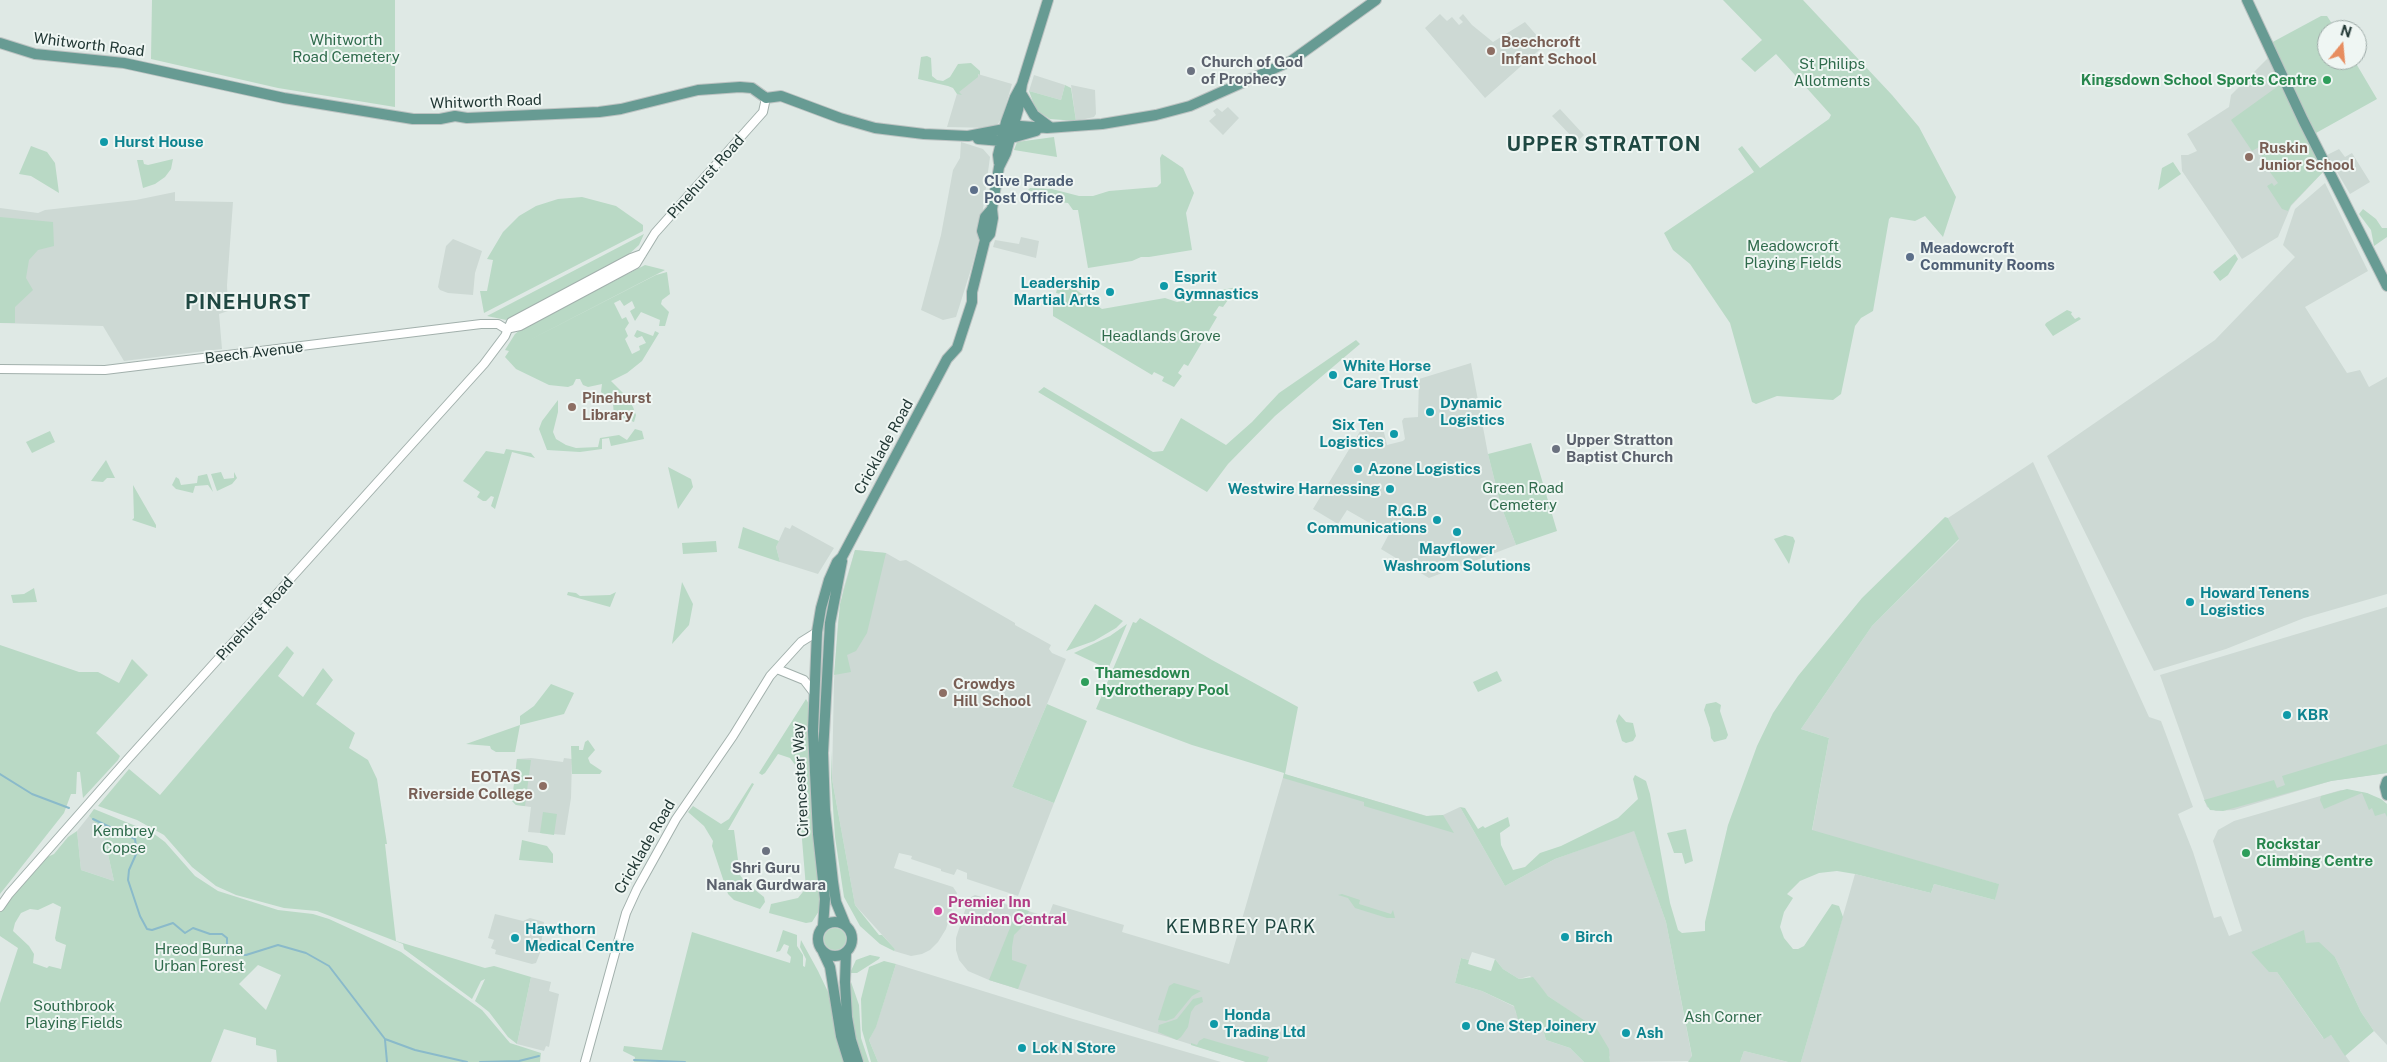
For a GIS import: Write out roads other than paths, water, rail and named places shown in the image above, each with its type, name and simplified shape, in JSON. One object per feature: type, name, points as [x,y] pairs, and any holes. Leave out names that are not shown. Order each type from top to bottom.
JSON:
[{"type":"main road","name":"Cricklade Road","points":[[828,652],[832,607],[842,557],[947,359],[955,353],[951,343],[952,337],[964,303],[972,292],[985,240],[982,231],[985,217],[992,209],[999,165],[1015,97],[1021,89],[1048,0]]},
{"type":"main road","points":[[1007,134],[1133,119],[1190,106],[1291,61],[1376,0]]},
{"type":"main road","points":[[2247,0],[2304,120],[2387,286]]},
{"type":"main road","name":"Whitworth Road","points":[[0,43],[35,54],[131,64],[284,98],[413,119],[599,112],[621,109],[698,90],[731,86],[751,88],[766,98],[781,96],[840,118],[881,129],[968,136],[1007,134]]},
{"type":"main road","points":[[1021,89],[1034,115],[1049,128]]},
{"type":"main road","name":"Whitworth Road","points":[[968,136],[980,140],[1007,134]]},
{"type":"main road","points":[[980,140],[989,146],[999,165]]},
{"type":"main road","name":"Cricklade Road","points":[[817,632],[829,580],[837,562],[842,557]]},
{"type":"main road","name":"Cirencester Way","points":[[817,632],[814,693],[815,785],[825,899],[823,926]]},
{"type":"main road","name":"Cirencester Way","points":[[828,652],[823,730],[825,810],[835,894],[845,924]]},
{"type":"main road","points":[[2387,781],[2385,787],[2387,795]]},
{"type":"main road","points":[[849,1062],[841,1036],[830,967],[817,941],[818,932],[823,926],[836,921],[845,924],[851,931],[852,941],[846,952],[845,982],[847,1018],[858,1062]]},
{"type":"main road","points":[[823,952],[832,956],[846,952]]},
{"type":"street","name":"Pinehurst Road","points":[[0,907],[16,886],[122,766],[484,364],[505,336],[506,329],[520,326],[564,298],[633,266],[655,233],[762,114],[766,107],[766,98]]},
{"type":"street","name":"Beech Avenue","points":[[0,369],[105,370],[481,324],[498,324],[506,329]]},
{"type":"street","name":"Cricklade Road","points":[[585,1062],[617,944],[632,898],[683,809],[777,669],[806,638],[817,632]]},
{"type":"street","points":[[777,669],[804,680],[814,693]]},
{"type":"waterway","points":[[0,774],[32,794],[69,808]]},
{"type":"waterway","points":[[93,819],[135,839],[137,852],[129,870],[128,880],[140,916],[147,929],[152,930],[173,923],[185,933],[193,928],[210,934],[222,934],[227,938],[227,949],[232,955],[246,955],[278,945],[306,953],[329,966],[385,1039],[415,1050],[467,1062]]},
{"type":"waterway","points":[[385,1040],[387,1062]]},
{"type":"waterway","points":[[480,1062],[519,1061],[539,1056]]},
{"type":"waterway","points":[[634,1060],[685,1062]]},
{"type":"place","name":"Beechcroft Infant School","points":[[1491,51]]},
{"type":"place","name":"Church of God of Prophecy","points":[[1191,71]]},
{"type":"place","name":"Kingsdown School Sports Centre","points":[[2327,80]]},
{"type":"place","name":"Hurst House","points":[[104,142]]},
{"type":"place","name":"Ruskin Junior School","points":[[2249,157]]},
{"type":"place","name":"Clive Parade Post Office","points":[[974,190]]},
{"type":"place","name":"Meadowcroft Community Rooms","points":[[1910,257]]},
{"type":"place","name":"Esprit Gymnastics","points":[[1164,286]]},
{"type":"place","name":"Leadership Martial Arts","points":[[1110,292]]},
{"type":"place","name":"White Horse Care Trust","points":[[1333,375]]},
{"type":"place","name":"Pinehurst Library","points":[[572,407]]},
{"type":"place","name":"Dynamic Logistics","points":[[1430,412]]},
{"type":"place","name":"Six Ten Logistics","points":[[1394,434]]},
{"type":"place","name":"Upper Stratton Baptist Church","points":[[1556,449]]},
{"type":"place","name":"Azone Logistics","points":[[1358,469]]},
{"type":"place","name":"Westwire Harnessing","points":[[1390,489]]},
{"type":"place","name":"R.G.B Communications","points":[[1437,520]]},
{"type":"place","name":"Mayflower Washroom Solutions","points":[[1457,532]]},
{"type":"place","name":"Howard Tenens Logistics","points":[[2190,602]]},
{"type":"place","name":"Thamesdown Hydrotherapy Pool","points":[[1085,682]]},
{"type":"place","name":"Crowdys Hill School","points":[[943,693]]},
{"type":"place","name":"KBR","points":[[2287,715]]},
{"type":"place","name":"EOTAS – Riverside College","points":[[543,786]]},
{"type":"place","name":"Shri Guru Nanak Gurdwara","points":[[766,851]]},
{"type":"place","name":"Rockstar Climbing Centre","points":[[2246,853]]},
{"type":"place","name":"Premier Inn Swindon Central","points":[[938,911]]},
{"type":"place","name":"Birch","points":[[1565,937]]},
{"type":"place","name":"Hawthorn Medical Centre","points":[[515,938]]},
{"type":"place","name":"Honda Trading Ltd","points":[[1214,1024]]},
{"type":"place","name":"One Step Joinery","points":[[1466,1026]]},
{"type":"place","name":"Ash","points":[[1626,1033]]},
{"type":"place","name":"Lok N Store","points":[[1022,1048]]},
{"type":"district","name":"UPPER STRATTON","points":[[1604,145]]},
{"type":"district","name":"PINEHURST","points":[[248,303]]},
{"type":"district","name":"KEMBREY PARK","points":[[1241,927]]},
{"type":"park label","name":"Whitworth Road Cemetery","points":[[346,48]]},
{"type":"park label","name":"St Philips Allotments","points":[[1832,72]]},
{"type":"park label","name":"Meadowcroft Playing Fields","points":[[1793,254]]},
{"type":"park label","name":"Headlands Grove","points":[[1161,336]]},
{"type":"park label","name":"Green Road Cemetery","points":[[1523,496]]},
{"type":"park label","name":"Kembrey Copse","points":[[124,840]]},
{"type":"park label","name":"Hreod Burna Urban Forest","points":[[199,958]]},
{"type":"park label","name":"Southbrook Playing Fields","points":[[74,1014]]},
{"type":"park label","name":"Ash Corner","points":[[1723,1017]]}]
